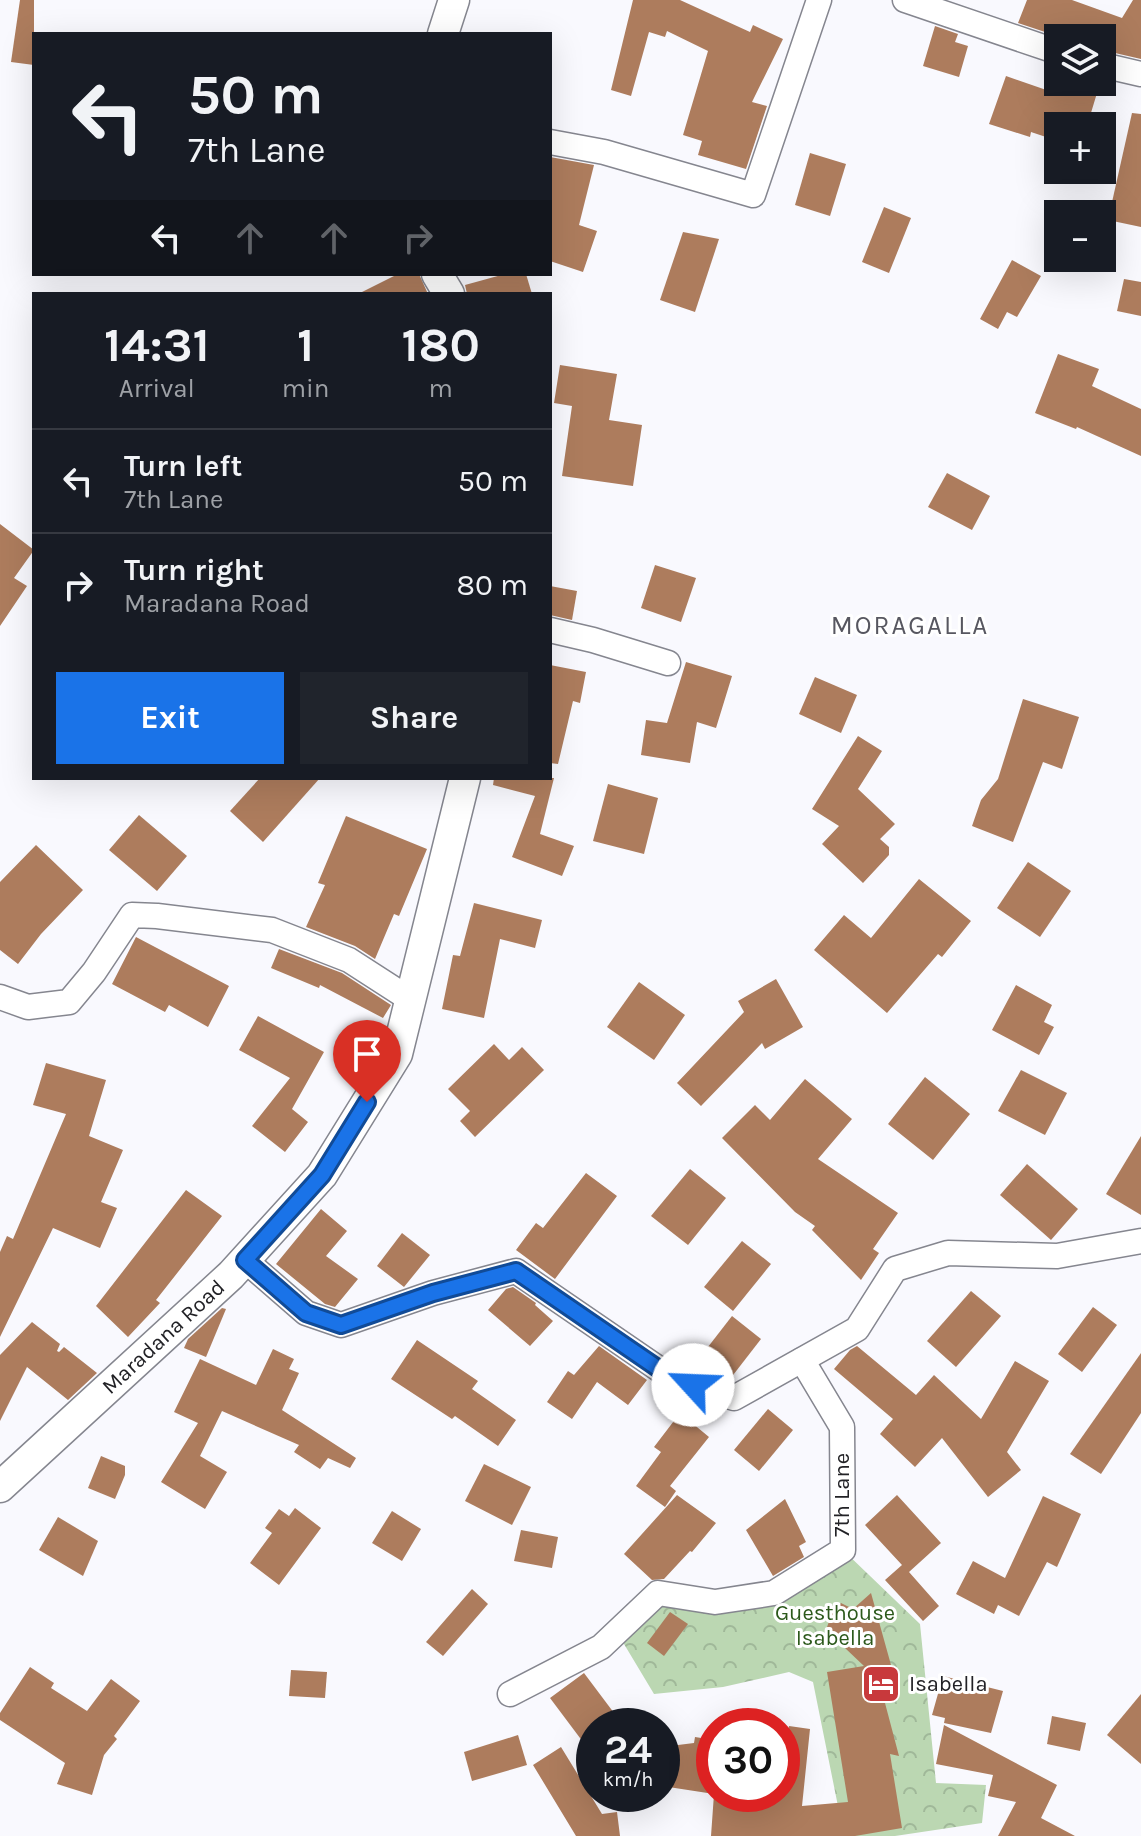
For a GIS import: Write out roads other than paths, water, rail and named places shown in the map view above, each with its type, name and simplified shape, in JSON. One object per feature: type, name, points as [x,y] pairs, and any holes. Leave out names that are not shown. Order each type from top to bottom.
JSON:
[{"type":"street","points":[[444,32],[454,0]]},
{"type":"street","points":[[552,142],[604,152],[753,195],[819,0]]},
{"type":"street","points":[[905,0],[1044,47]]},
{"type":"street","points":[[1116,68],[1141,74]]},
{"type":"street","points":[[552,631],[668,663]]},
{"type":"street","name":"Maradana Road","points":[[0,1487],[245,1260],[322,1175],[397,1054],[465,780]]},
{"type":"street","points":[[0,997],[28,1007],[69,1002],[94,972],[132,915],[272,930],[349,960],[411,1000]]},
{"type":"street","points":[[245,1260],[306,1313],[341,1325],[433,1293],[516,1271],[672,1378],[734,1398],[857,1329],[895,1269],[948,1253],[1057,1256],[1141,1241]]},
{"type":"street","name":"7th Lane","points":[[510,1694],[601,1647],[658,1593],[715,1602],[774,1593],[843,1550],[842,1427],[802,1360]]},
{"type":"place","name":"Isabella","points":[[881,1684]]},
{"type":"district","name":"MORAGALLA","points":[[910,625]]},
{"type":"park label","name":"Guesthouse Isabella","points":[[835,1626]]}]
